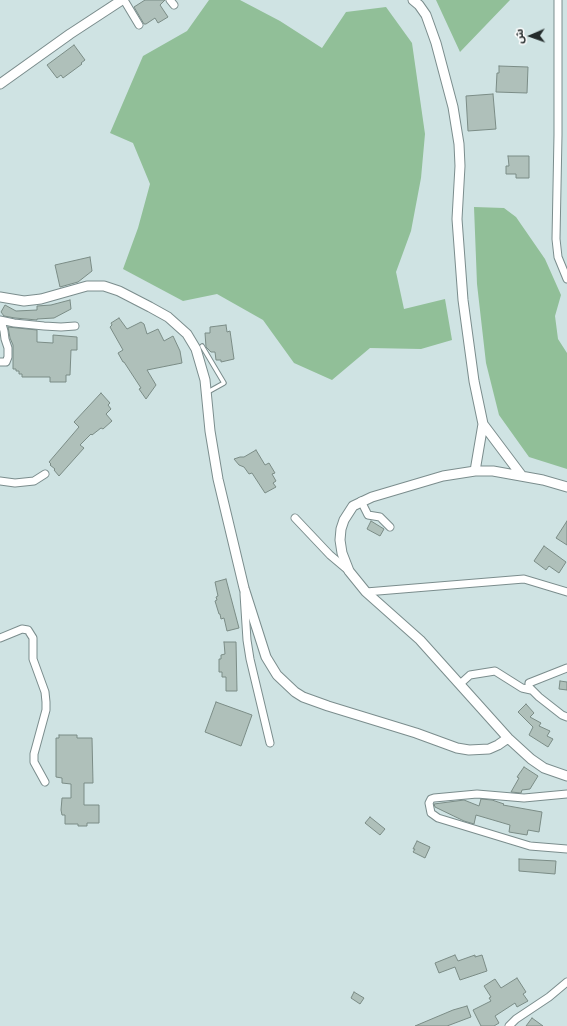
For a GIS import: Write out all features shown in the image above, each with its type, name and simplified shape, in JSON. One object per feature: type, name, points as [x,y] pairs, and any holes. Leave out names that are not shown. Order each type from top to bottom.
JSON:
[{"type":"street","points":[[0,84],[70,34],[123,0],[139,25]]},
{"type":"street","points":[[413,0],[419,5],[426,15],[430,27],[451,100],[459,144],[460,166],[457,219],[462,292],[474,381],[483,424],[475,471]]},
{"type":"street","points":[[558,0],[556,239],[558,257],[567,279]]},
{"type":"street","points":[[0,297],[24,301],[41,299],[87,286],[104,286],[119,291],[168,317],[187,334],[193,342],[205,380],[210,431],[218,479],[244,588],[266,657],[278,675],[295,692],[304,697],[416,733],[457,748],[469,750],[489,749],[498,746],[508,738]]},
{"type":"street","points":[[0,362],[6,362],[8,357],[8,348],[0,320],[44,326],[75,326]]},
{"type":"street","points":[[483,424],[522,476]]},
{"type":"street","points":[[349,572],[342,553],[340,540],[341,529],[348,512],[353,506],[361,501],[443,476],[475,471],[493,471],[522,476],[567,487]]},
{"type":"street","points":[[0,480],[15,483],[34,481],[45,474]]},
{"type":"street","points":[[361,501],[368,515],[380,517],[390,527]]},
{"type":"street","points":[[295,518],[330,555],[349,572],[366,592],[420,640],[508,738],[531,759],[544,768],[567,776]]},
{"type":"street","points":[[366,592],[524,579],[567,592]]},
{"type":"street","points":[[244,588],[244,610],[250,659],[270,743]]},
{"type":"street","points":[[0,638],[22,629],[28,630],[33,638],[33,658],[45,692],[46,702],[46,710],[34,754],[34,762],[45,782]]},
{"type":"street","points":[[531,690],[530,683],[567,668]]},
{"type":"street","points":[[460,684],[470,675],[495,671],[522,688],[531,690],[562,715],[567,717]]},
{"type":"street","points":[[567,794],[524,798],[476,794],[434,798],[428,803],[431,813],[438,818],[530,846],[567,849]]},
{"type":"street","points":[[509,1026],[516,1019],[549,997],[567,982]]},
{"type":"lane","points":[[202,346],[224,383],[206,393]]},
{"type":"green space","points":[[209,0],[240,0],[280,21],[322,48],[346,12],[386,7],[412,43],[425,134],[421,178],[411,231],[396,272],[404,309],[445,299],[452,340],[421,349],[370,348],[332,380],[294,363],[263,320],[217,294],[183,301],[123,269],[138,228],[150,184],[133,143],[110,133],[143,56],[187,31]]},
{"type":"green space","points":[[436,0],[510,0],[460,52]]},
{"type":"green space","points":[[474,207],[504,208],[516,217],[545,259],[561,295],[555,316],[558,339],[567,353],[567,469],[529,457],[499,415],[486,363],[477,284]]},
{"type":"building","points":[[145,0],[165,0],[160,5],[168,17],[158,23],[155,18],[144,24],[134,7]]},
{"type":"building","points":[[74,45],[85,60],[63,78],[61,75],[57,78],[47,65]]},
{"type":"building","points":[[499,66],[528,67],[527,93],[496,92]]},
{"type":"building","points":[[493,94],[496,129],[468,131],[466,96]]},
{"type":"building","points":[[508,156],[529,156],[529,178],[516,178],[516,174],[506,174],[506,166],[509,166]]},
{"type":"building","points":[[90,257],[92,271],[78,282],[60,287],[55,265]]},
{"type":"building","points":[[70,300],[71,309],[54,318],[37,320],[15,318],[4,316],[1,312],[5,305],[16,311],[37,310],[37,306],[51,305]]},
{"type":"building","points":[[119,318],[127,329],[141,322],[144,324],[147,334],[158,329],[164,341],[173,336],[180,351],[182,363],[147,370],[156,385],[146,399],[139,389],[141,388],[118,353],[123,350],[110,327],[112,325],[111,323]]},
{"type":"building","points":[[226,325],[227,332],[230,331],[234,359],[221,362],[221,360],[216,360],[215,352],[211,352],[206,347],[205,333],[210,333],[210,327]]},
{"type":"building","points":[[8,327],[37,330],[37,342],[53,343],[53,335],[77,337],[77,350],[71,350],[70,375],[66,375],[66,382],[50,382],[50,377],[22,377],[22,374],[19,374],[19,371],[13,369],[13,345]]},
{"type":"building","points":[[101,393],[110,403],[108,405],[111,409],[106,414],[112,421],[103,429],[101,428],[92,435],[91,434],[80,445],[84,448],[59,476],[49,462],[79,427],[74,422]]},
{"type":"building","points":[[256,450],[265,465],[269,463],[275,473],[272,474],[276,481],[273,483],[276,487],[265,493],[252,473],[249,474],[244,467],[239,465],[234,459],[244,457]]},
{"type":"building","points":[[371,521],[384,529],[380,536],[367,529]]},
{"type":"building","points":[[567,521],[567,545],[556,538]]},
{"type":"building","points":[[544,546],[566,562],[559,573],[549,566],[546,570],[534,561]]},
{"type":"building","points":[[226,579],[239,628],[227,631],[224,618],[221,619],[215,601],[217,600],[216,597],[218,596],[215,582]]},
{"type":"building","points":[[224,642],[236,642],[237,691],[226,691],[226,677],[222,677],[222,672],[219,672],[219,659],[221,659],[221,655],[225,654]]},
{"type":"building","points":[[560,681],[567,682],[567,690],[559,689]]},
{"type":"building","points":[[216,702],[252,715],[241,746],[205,732]]},
{"type":"building","points":[[526,704],[534,713],[530,717],[541,723],[539,726],[550,731],[547,736],[553,739],[548,747],[529,735],[533,727],[518,712]]},
{"type":"building","points":[[59,735],[77,735],[77,738],[92,738],[93,783],[84,783],[84,805],[99,805],[99,823],[87,823],[87,826],[65,824],[65,815],[62,815],[61,810],[62,798],[71,798],[71,784],[62,783],[62,778],[56,777],[56,738],[59,738]]},
{"type":"building","points":[[524,767],[538,776],[530,789],[522,790],[521,793],[511,792],[519,778],[517,777]]},
{"type":"building","points":[[481,799],[492,800],[504,804],[503,805],[542,812],[539,832],[528,830],[527,835],[509,832],[510,825],[476,815],[474,824],[464,821],[435,807],[434,804],[464,800],[479,806]]},
{"type":"building","points":[[370,817],[385,829],[380,835],[365,823]]},
{"type":"building","points":[[417,841],[430,847],[425,858],[413,852]]},
{"type":"building","points":[[519,859],[556,861],[555,874],[519,871]]},
{"type":"building","points":[[455,955],[458,961],[475,955],[475,957],[482,955],[487,971],[460,980],[455,967],[439,973],[435,963]]},
{"type":"building","points":[[517,978],[526,992],[523,994],[528,1001],[517,1007],[515,1003],[495,1016],[499,1023],[494,1026],[481,1026],[473,1010],[491,1001],[489,998],[491,997],[484,986],[495,979],[501,988]]},
{"type":"building","points":[[354,992],[364,998],[360,1004],[351,998]]},
{"type":"building","points":[[467,1006],[471,1017],[447,1026],[415,1026],[453,1010]]},
{"type":"building","points":[[532,1018],[543,1026],[526,1026]]}]
